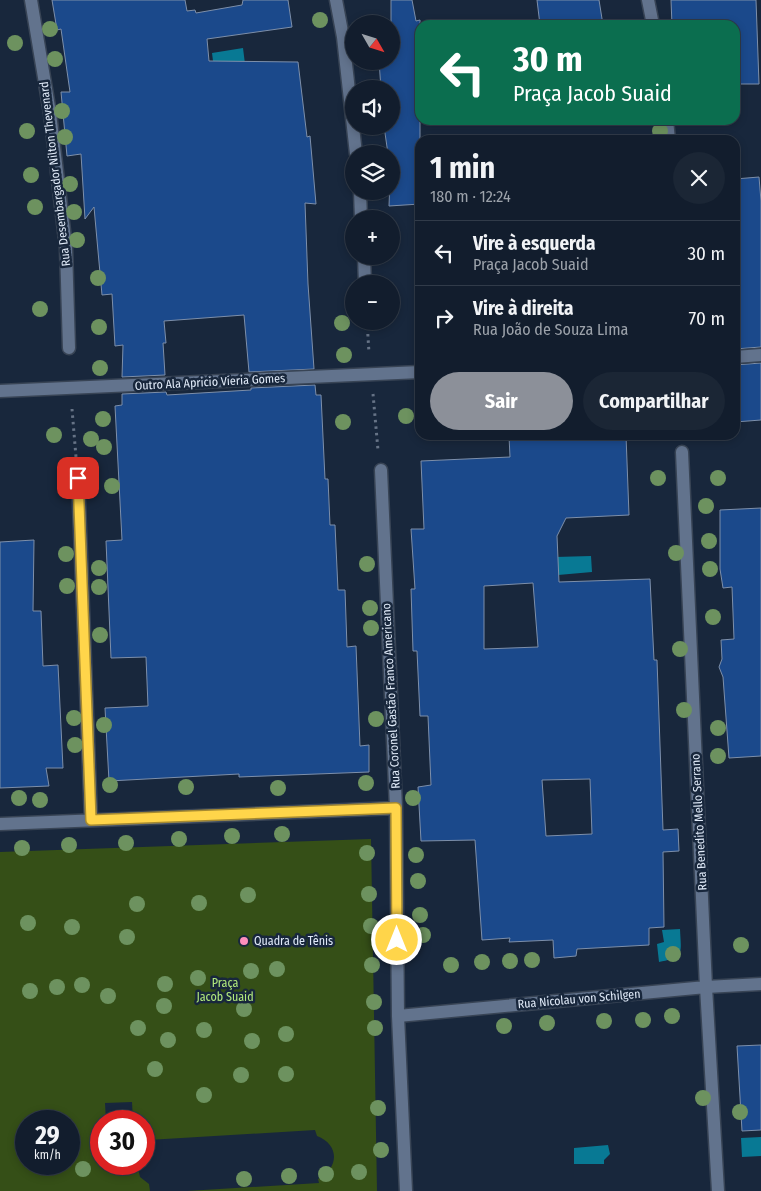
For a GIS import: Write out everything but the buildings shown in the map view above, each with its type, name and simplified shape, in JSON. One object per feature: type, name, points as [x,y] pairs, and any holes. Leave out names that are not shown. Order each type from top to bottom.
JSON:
[{"type":"street","name":"Rua Desembargador Nilton Thevenard","points":[[31,0],[50,113],[66,248],[69,348]]},
{"type":"street","points":[[336,0],[343,36],[355,145]]},
{"type":"street","points":[[648,0],[652,20]]},
{"type":"street","points":[[740,357],[761,355]]},
{"type":"street","name":"Outro Ala Apricio Vieria Gomes","points":[[0,391],[415,372]]},
{"type":"street","name":"Rua Benedito Mello Serrano","points":[[682,452],[706,987],[718,1191]]},
{"type":"street","name":"Rua Coronel Gastão Franco Americano","points":[[381,470],[396,808],[398,1016],[406,1191]]},
{"type":"street","points":[[78,478],[91,820]]},
{"type":"street","points":[[0,824],[396,808]]},
{"type":"street","name":"Rua Nicolau von Schilgen","points":[[398,1016],[706,987],[761,984]]},
{"type":"path","points":[[71,388],[78,478]]},
{"type":"green space","name":"Praça Jacob Suaid","points":[[371,839],[377,1191],[187,1191],[319,1183],[318,1179],[330,1169],[333,1163],[333,1151],[325,1140],[317,1136],[315,1130],[155,1140],[155,1110],[132,1110],[132,1102],[105,1103],[105,1110],[90,1110],[90,1175],[140,1175],[149,1184],[150,1191],[0,1191],[0,852]]},
{"type":"water","points":[[243,48],[245,64],[214,69],[212,53]]},
{"type":"water","points":[[591,556],[592,572],[558,575],[555,557]]},
{"type":"water","points":[[680,929],[680,953],[673,958],[659,962],[657,944],[664,942],[662,930]]},
{"type":"water","points":[[761,1137],[761,1156],[742,1157],[741,1138]]},
{"type":"water","points":[[608,1145],[610,1154],[604,1160],[604,1164],[574,1164],[574,1148]]},
{"type":"place","name":"Quadra de Tênis","points":[[244,941]]},
{"type":"route","points":[[78,478],[91,820],[396,808],[397,940]]}]
